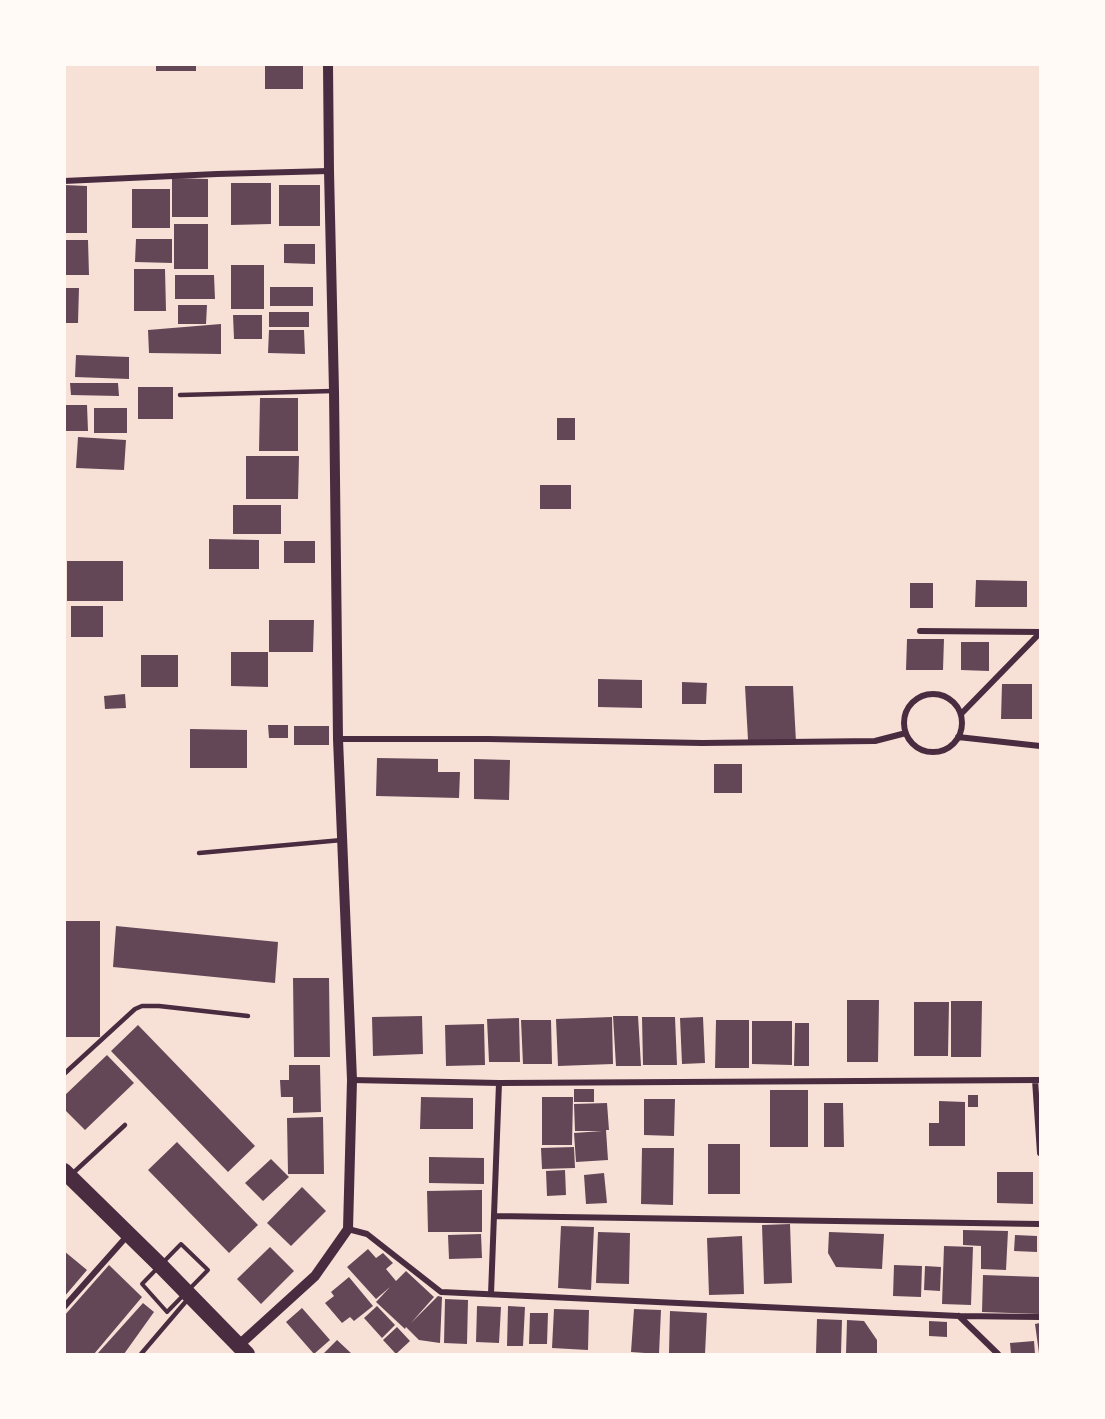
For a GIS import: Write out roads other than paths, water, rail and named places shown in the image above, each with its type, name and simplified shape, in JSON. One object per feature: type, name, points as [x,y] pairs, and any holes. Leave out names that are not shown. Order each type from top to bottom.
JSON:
[{"type":"highway","points":[[66,1177],[128,1234],[243,1350]]},
{"type":"street","points":[[243,1350],[315,1276],[348,1229],[352,1080],[338,740],[328,64]]},
{"type":"street","points":[[64,181],[329,171]]},
{"type":"street","points":[[920,631],[1041,633]]},
{"type":"street","points":[[961,714],[1041,633]]},
{"type":"street","points":[[930,693],[943,695],[954,703],[961,714],[961,730],[951,746],[930,752],[920,749],[911,742],[903,720],[908,707],[917,698],[930,693]]},
{"type":"street","points":[[338,740],[488,739],[702,744],[875,741],[906,733]]},
{"type":"street","points":[[958,737],[1041,746]]},
{"type":"street","points":[[352,1080],[499,1083],[1038,1080],[1041,1153]]},
{"type":"street","points":[[491,1294],[499,1083]]},
{"type":"street","points":[[494,1216],[1041,1224]]},
{"type":"street","points":[[348,1229],[367,1234],[441,1292],[959,1316],[1041,1317]]},
{"type":"street","points":[[64,1306],[128,1234]]},
{"type":"street","points":[[959,1316],[998,1354]]},
{"type":"lane","points":[[180,395],[334,391]]},
{"type":"lane","points":[[199,854],[342,840]]},
{"type":"lane","points":[[64,1074],[135,1009],[142,1006],[248,1016]]},
{"type":"lane","points":[[66,1177],[125,1125]]},
{"type":"lane","points":[[141,1354],[190,1296]]}]
